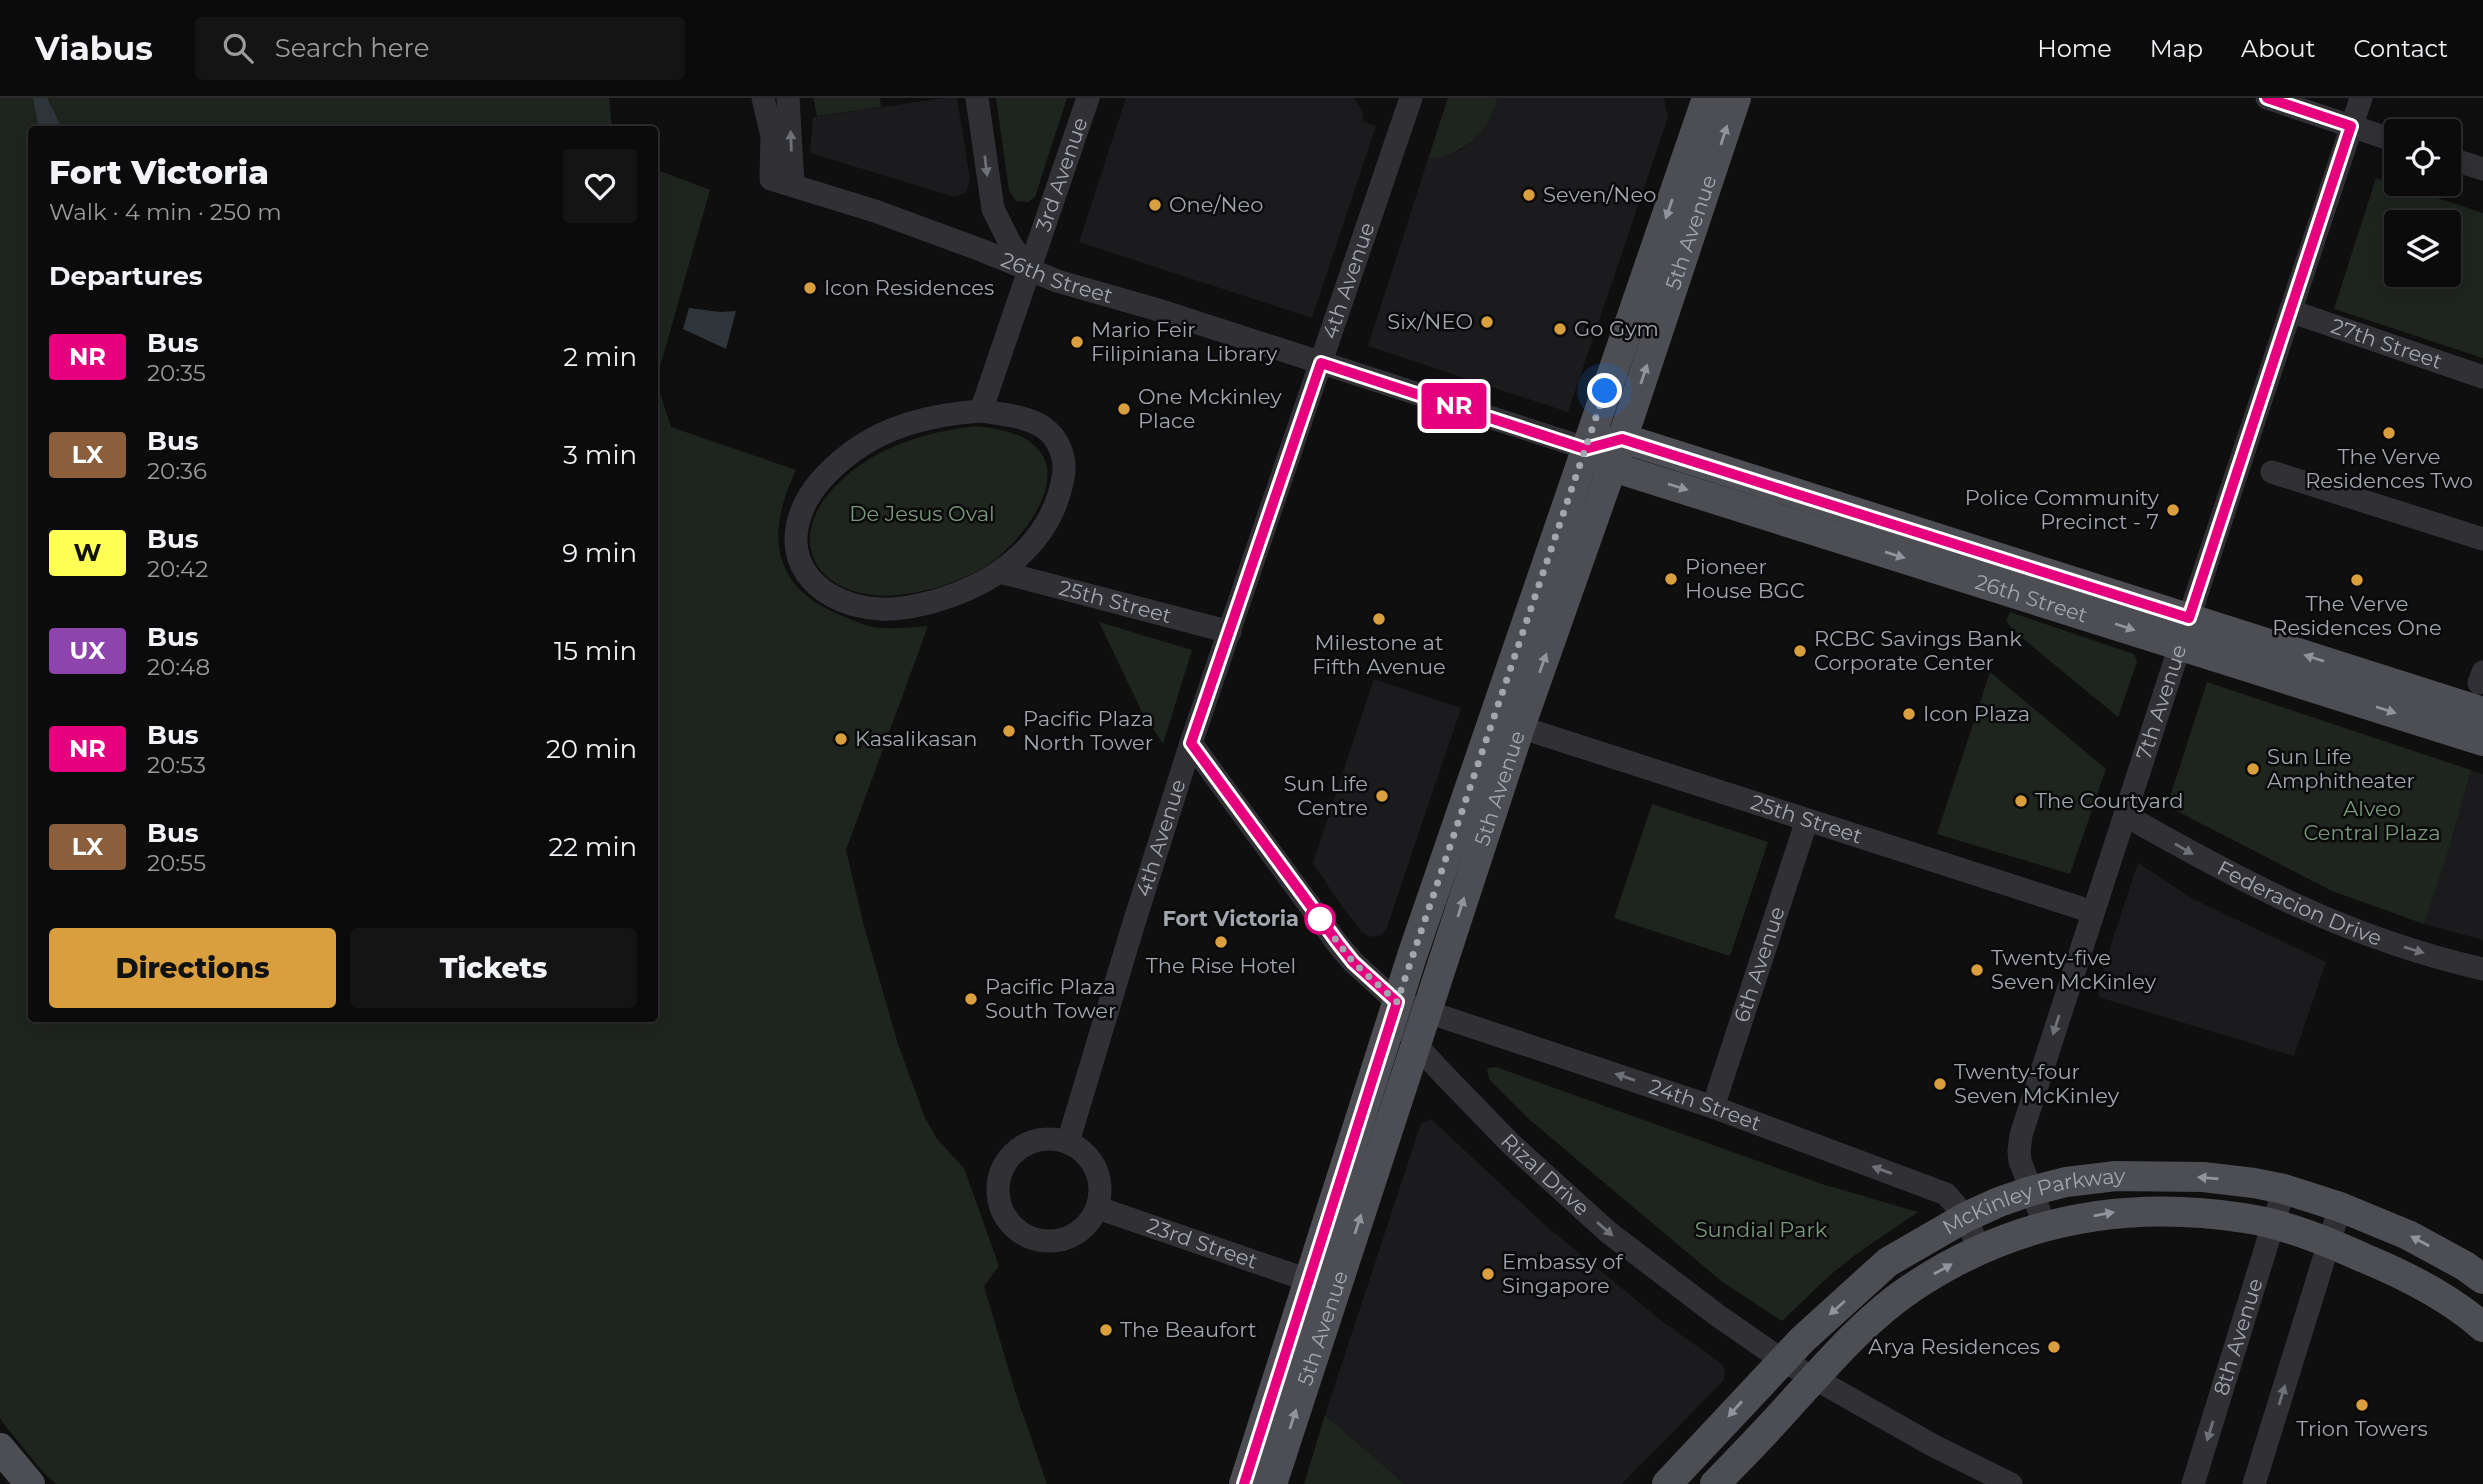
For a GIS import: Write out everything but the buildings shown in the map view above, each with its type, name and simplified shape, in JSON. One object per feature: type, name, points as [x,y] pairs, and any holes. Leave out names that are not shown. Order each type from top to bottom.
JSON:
[{"type":"main road","name":"5th Avenue","points":[[1244,1484],[1397,1002],[1707,98]]},
{"type":"main road","name":"5th Avenue","points":[[1272,1484],[1520,727],[1617,453],[1736,98]]},
{"type":"main road","name":"26th Street","points":[[1585,449],[1617,453],[2185,631],[2483,741]]},
{"type":"main road","name":"26th Street","points":[[2185,631],[2482,689]]},
{"type":"main road","name":"McKinley Parkway","points":[[1667,1484],[1782,1360],[1888,1262],[1966,1217],[1999,1202],[2066,1182],[2116,1176],[2203,1177],[2284,1189],[2340,1207],[2408,1235],[2465,1266],[2483,1279]]},
{"type":"main road","name":"McKinley Parkway","points":[[1715,1484],[1870,1321],[1909,1290],[1979,1250],[2045,1226],[2115,1212],[2163,1210],[2244,1218],[2329,1242],[2392,1269],[2436,1294],[2483,1327]]},
{"type":"main road","points":[[0,1448],[30,1484]]},
{"type":"street","points":[[763,98],[782,182]]},
{"type":"street","points":[[782,182],[788,98]]},
{"type":"street","points":[[978,98],[993,209],[1010,243],[1029,271]]},
{"type":"street","name":"3rd Avenue","points":[[981,411],[1088,98]]},
{"type":"street","name":"4th Avenue","points":[[1068,1142],[1191,743],[1411,98]]},
{"type":"street","points":[[2267,98],[2384,137]]},
{"type":"street","name":"7th Avenue","points":[[2045,1226],[2020,1161],[2021,1135],[2361,98]]},
{"type":"street","points":[[2461,162],[2483,169]]},
{"type":"street","name":"26th Street","points":[[782,182],[910,224],[1029,271],[1585,449]]},
{"type":"street","name":"27th Street","points":[[2290,311],[2483,377]]},
{"type":"street","points":[[981,411],[1027,420],[1042,426],[1055,439],[1063,454],[1064,473],[1060,497],[1050,520],[1030,547],[1000,572],[975,588],[948,598],[894,610],[864,608],[840,601],[810,581],[800,562],[796,545],[797,525],[804,506],[816,487],[834,467],[854,450],[902,426],[947,415],[981,411]]},
{"type":"street","points":[[2272,471],[2483,539]]},
{"type":"street","name":"25th Street","points":[[1000,572],[1230,632]]},
{"type":"street","name":"25th Street","points":[[1520,727],[2093,912]]},
{"type":"street","name":"Rizal Drive","points":[[1191,743],[1353,962],[1397,1002],[1416,1045],[1511,1143],[1608,1232],[1717,1315],[1782,1360],[1934,1446],[2011,1484]]},
{"type":"street","name":"Federacion Drive","points":[[2125,815],[2229,874],[2332,922],[2382,941],[2483,969]]},
{"type":"street","name":"6th Avenue","points":[[1713,1107],[1807,820]]},
{"type":"street","name":"24th Street","points":[[1397,1002],[1713,1107],[1945,1194],[1966,1217],[1979,1250]]},
{"type":"street","points":[[1051,1139],[1068,1142],[1082,1150],[1093,1161],[1101,1192],[1098,1208],[1089,1223],[1076,1234],[1060,1241],[1042,1241],[1026,1236],[1012,1226],[1002,1212],[997,1195],[999,1178],[1006,1162],[1018,1149],[1033,1141],[1051,1139]]},
{"type":"street","name":"8th Avenue","points":[[2193,1484],[2284,1189]]},
{"type":"street","points":[[2254,1484],[2340,1207]]},
{"type":"street","name":"23rd Street","points":[[1098,1208],[1308,1280]]},
{"type":"shaded area","points":[[33,98],[47,98],[60,126],[38,126]]},
{"type":"shaded area","points":[[957,98],[970,179],[966,193],[955,197],[810,153],[813,117]]},
{"type":"shaded area","points":[[1126,98],[1354,98],[1364,114],[1362,121],[1376,126],[1312,318],[1079,242]]},
{"type":"shaded area","points":[[1497,98],[1664,98],[1668,117],[1568,412],[1368,346],[1428,159],[1461,150],[1477,137],[1494,109]]},
{"type":"shaded area","points":[[689,308],[736,311],[726,349],[683,329]]},
{"type":"shaded area","name":"Sun Life Centre","points":[[1374,679],[1461,708],[1386,930],[1381,935],[1371,937],[1362,932],[1313,863]]},
{"type":"shaded area","points":[[2471,770],[2483,774],[2483,940],[2424,924]]},
{"type":"shaded area","points":[[2138,863],[2193,899],[2326,962],[2294,1056],[2098,997],[2105,963]]},
{"type":"shaded area","name":"Embassy of Singapore","points":[[1431,1119],[1546,1226],[1663,1322],[1722,1364],[1725,1371],[1724,1380],[1622,1484],[1405,1484],[1325,1415],[1421,1123]]},
{"type":"green space","points":[[0,98],[609,98],[612,126],[28,126],[28,1022],[658,1022],[658,387],[671,427],[796,470],[787,492],[778,534],[780,554],[787,572],[798,588],[815,602],[872,627],[928,626],[846,850],[864,926],[898,1044],[925,1118],[937,1139],[964,1168],[999,1266],[984,1286],[1015,1391],[1047,1484],[56,1484],[43,1472],[0,1418]]},
{"type":"green space","points":[[813,98],[880,98],[881,107],[817,116]]},
{"type":"green space","points":[[996,98],[1067,98],[1035,197],[1028,202],[1016,201],[1009,191]]},
{"type":"green space","points":[[1448,98],[1497,98],[1488,122],[1473,140],[1453,153],[1428,159]]},
{"type":"green space","points":[[658,170],[710,190],[658,374]]},
{"type":"green space","points":[[2376,178],[2384,181],[2384,196],[2431,196],[2483,213],[2483,358],[2334,309]]},
{"type":"green space","name":"De Jesus Oval","points":[[975,426],[1020,436],[1035,446],[1047,467],[1047,482],[1035,513],[1026,528],[1003,553],[972,574],[948,584],[898,595],[869,595],[845,588],[827,577],[815,561],[810,542],[813,521],[824,500],[844,478],[873,457],[905,442],[939,432]]},
{"type":"green space","points":[[2010,612],[2134,654],[2137,662],[2118,717],[2014,631],[2006,621]]},
{"type":"green space","points":[[1099,622],[1192,650],[1163,744],[1141,710]]},
{"type":"green space","name":"The Courtyard","points":[[1990,672],[2106,769],[2070,874],[1937,834]]},
{"type":"green space","name":"Alveo Central Plaza","points":[[2207,682],[2471,770],[2424,924],[2332,891],[2167,806]]},
{"type":"green space","points":[[1652,804],[1768,842],[1730,956],[1614,918]]},
{"type":"green space","name":"Sundial Park","points":[[1496,1067],[1822,1184],[1918,1212],[1855,1255],[1782,1321],[1721,1281],[1531,1121],[1489,1079],[1487,1068]]},
{"type":"green space","points":[[1325,1415],[1405,1484],[1304,1484]]},
{"type":"bus line","name":"NR","points":[[1244,1484],[1397,1002],[1353,962],[1191,743],[1321,363],[1585,449],[1622,439],[2189,618],[2351,126],[2267,98]]},
{"type":"place","name":"Seven/Neo","points":[[1529,195]]},
{"type":"place","name":"One/Neo","points":[[1155,205]]},
{"type":"place","name":"Icon Residences","points":[[810,288]]},
{"type":"place","name":"Six/NEO","points":[[1487,322]]},
{"type":"place","name":"Go Gym","points":[[1560,329]]},
{"type":"place","name":"Mario Feir Filipiniana Library","points":[[1077,342]]},
{"type":"place","name":"One Mckinley Place","points":[[1124,409]]},
{"type":"place","name":"The Verve Residences Two","points":[[2389,433]]},
{"type":"place","name":"Police Community Precinct - 7","points":[[2173,510]]},
{"type":"place","name":"Pioneer House BGC","points":[[1671,579]]},
{"type":"place","name":"The Verve Residences One","points":[[2357,580]]},
{"type":"place","name":"Milestone at Fifth Avenue","points":[[1379,619]]},
{"type":"place","name":"RCBC Savings Bank Corporate Center","points":[[1800,651]]},
{"type":"place","name":"Icon Plaza","points":[[1909,714]]},
{"type":"place","name":"Pacific Plaza North Tower","points":[[1009,731]]},
{"type":"place","name":"Kasalikasan","points":[[841,739]]},
{"type":"place","name":"Sun Life Amphitheater","points":[[2253,769]]},
{"type":"place","name":"Sun Life Centre","points":[[1382,796]]},
{"type":"place","name":"The Courtyard","points":[[2021,801]]},
{"type":"place","name":"Fort Victoria","points":[[1320,919]]},
{"type":"place","name":"The Rise Hotel","points":[[1221,942]]},
{"type":"place","name":"Twenty-five Seven McKinley","points":[[1977,970]]},
{"type":"place","name":"Pacific Plaza South Tower","points":[[971,999]]},
{"type":"place","name":"Twenty-four Seven McKinley","points":[[1940,1084]]},
{"type":"place","name":"Embassy of Singapore","points":[[1488,1274]]},
{"type":"place","name":"The Beaufort","points":[[1106,1330]]},
{"type":"place","name":"Arya Residences","points":[[2054,1347]]},
{"type":"place","name":"Trion Towers","points":[[2362,1405]]},
{"type":"route","points":[[1320,919],[1353,962],[1397,1002],[1605,391]]}]
